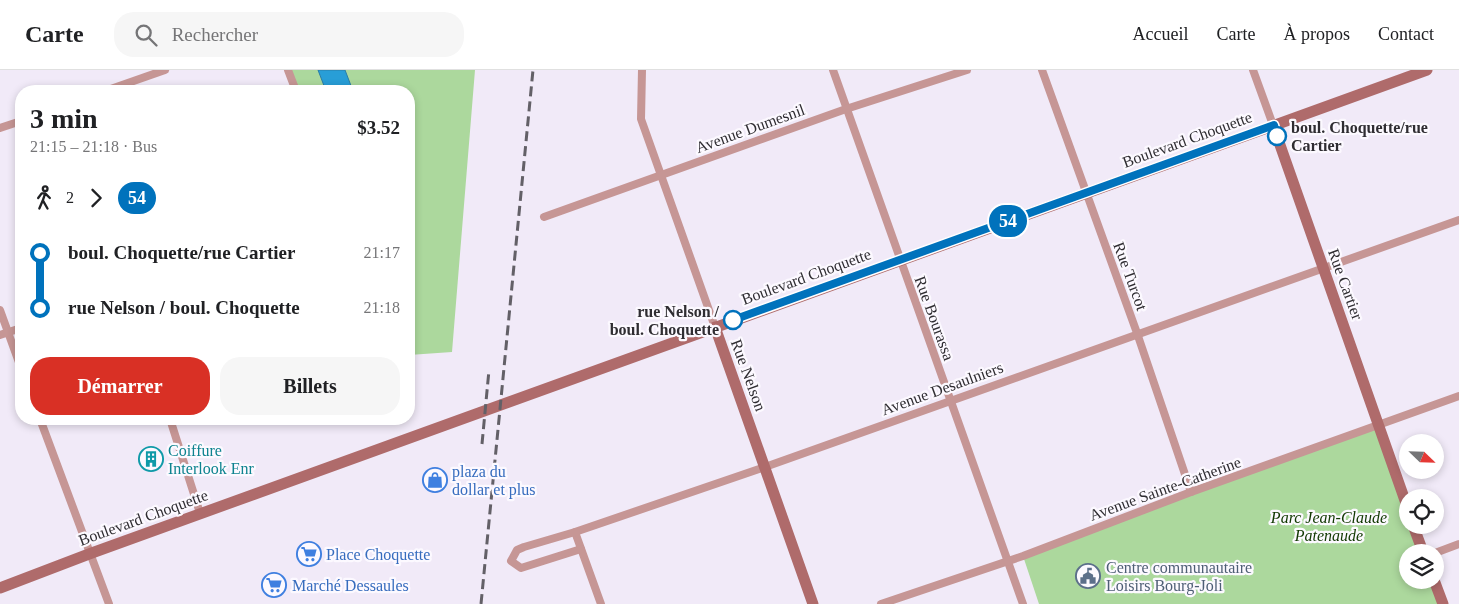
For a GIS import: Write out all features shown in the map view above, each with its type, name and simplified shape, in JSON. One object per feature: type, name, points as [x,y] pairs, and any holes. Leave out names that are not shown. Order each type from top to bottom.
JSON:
[{"type":"main road","name":"Boulevard Choquette","points":[[0,588],[200,513],[1427,70]]},
{"type":"main road","name":"Rue Cartier","points":[[1274,125],[1365,387],[1376,425],[1400,489]]},
{"type":"main road","name":"Rue Nelson","points":[[715,327],[813,604]]},
{"type":"main road","points":[[1437,589],[1443,604]]},
{"type":"street","points":[[122,85],[165,70]]},
{"type":"street","points":[[288,70],[294,85]]},
{"type":"street","name":"Rue Nelson","points":[[642,70],[642,119],[715,327]]},
{"type":"street","name":"Rue Bourassa","points":[[833,70],[1023,604]]},
{"type":"street","name":"Avenue Dumesnil","points":[[544,217],[846,109],[967,70]]},
{"type":"street","name":"Rue Turcot","points":[[1042,70],[1137,333],[1191,492]]},
{"type":"street","name":"Rue Cartier","points":[[1253,70],[1274,125]]},
{"type":"street","points":[[0,128],[15,123]]},
{"type":"street","name":"Avenue Desaulniers","points":[[581,549],[521,568],[511,561],[517,550],[524,547],[575,532],[765,467],[1137,333],[1323,270],[1459,220]]},
{"type":"street","points":[[0,310],[15,351]]},
{"type":"street","points":[[0,336],[15,330]]},
{"type":"street","name":"Avenue Sainte-Catherine","points":[[881,604],[1008,560],[1459,396]]},
{"type":"street","points":[[42,425],[109,604]]},
{"type":"street","points":[[174,425],[200,513]]},
{"type":"street","points":[[575,532],[601,604]]},
{"type":"street","points":[[1444,550],[1459,544]]},
{"type":"green space","points":[[286,70],[475,70],[452,352],[415,355],[415,85],[291,85]]},
{"type":"green space","name":"Parc Jean-Claude Patenaude","points":[[1376,425],[1400,489],[1399,534],[1417,534],[1421,544],[1399,544],[1399,589],[1437,589],[1443,604],[1039,604],[1023,556]]},
{"type":"water","points":[[318,70],[345,70],[351,85],[324,85]]},
{"type":"railway","points":[[481,604],[533,70]]},
{"type":"railway","points":[[482,444],[489,370]]},
{"type":"bus line","name":"54","points":[[733,320],[1274,125],[1277,136]]},
{"type":"place","name":"boul. Choquette/rue Cartier","points":[[1277,136]]},
{"type":"place","name":"rue Nelson / boul. Choquette","points":[[733,320]]},
{"type":"place","name":"Coiffure Interlook Enr","points":[[151,459]]},
{"type":"place","name":"plaza du dollar et plus","points":[[435,480]]},
{"type":"place","name":"Place Choquette","points":[[309,554]]},
{"type":"place","name":"Centre communautaire Loisirs Bourg-Joli","points":[[1088,576]]},
{"type":"place","name":"Marché Dessaules","points":[[274,585]]}]
